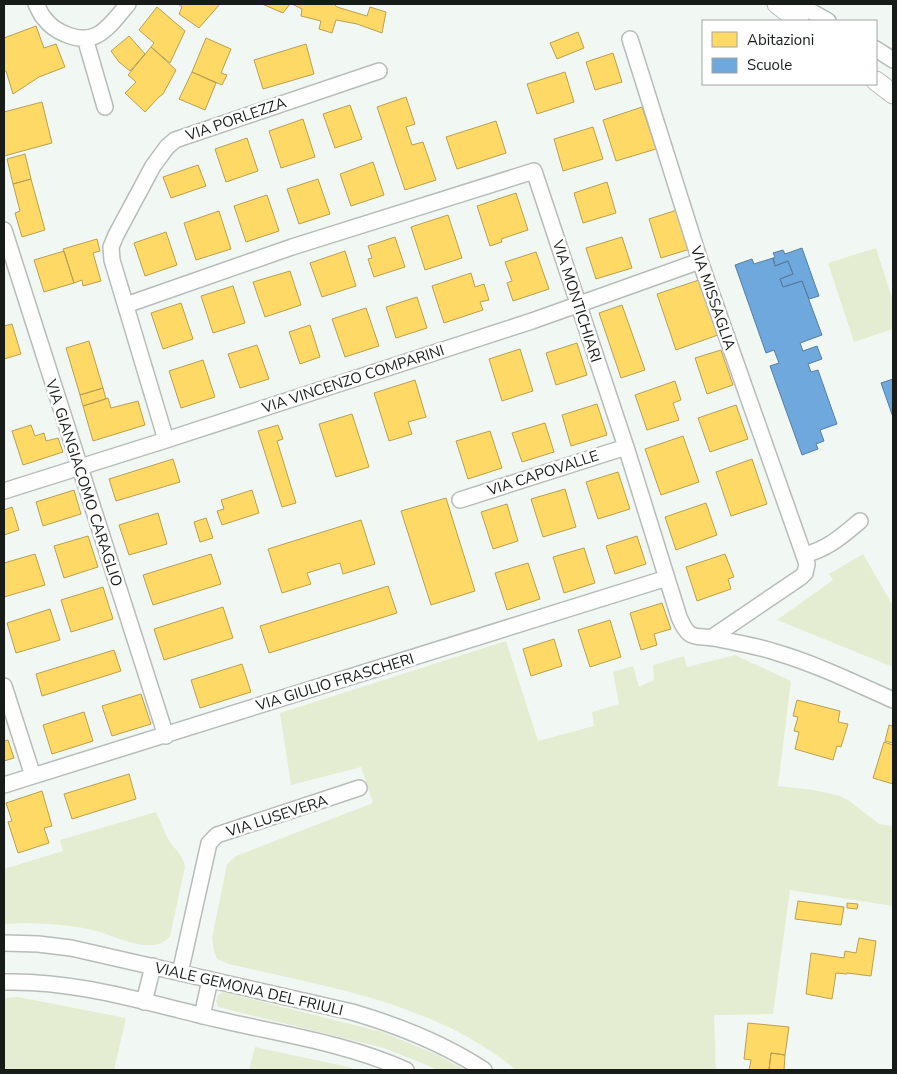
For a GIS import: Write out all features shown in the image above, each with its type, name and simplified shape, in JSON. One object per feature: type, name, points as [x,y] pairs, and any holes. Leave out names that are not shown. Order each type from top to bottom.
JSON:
[{"type":"street","points":[[36,4],[42,16],[54,27],[71,36],[85,38],[92,37],[101,32],[128,4]]},
{"type":"street","points":[[777,4],[798,20]]},
{"type":"street","points":[[798,4],[826,20]]},
{"type":"street","points":[[85,38],[105,107]]},
{"type":"street","name":"VIA MISSAGLIA","points":[[630,38],[700,261],[804,554]]},
{"type":"street","points":[[877,50],[893,60]]},
{"type":"street","name":"VIA PORLEZZA","points":[[166,440],[112,260],[111,247],[153,166],[174,140],[379,71]]},
{"type":"street","points":[[877,82],[893,94]]},
{"type":"street","name":"VIA MONTICHIARI","points":[[126,305],[292,247],[534,171],[626,447],[679,617],[687,633],[692,636],[711,638],[777,652],[893,700]]},
{"type":"street","name":"VIA GIANGIACOMO CARAGLIO","points":[[4,230],[166,736]]},
{"type":"street","name":"VIA VINCENZO COMPARINI","points":[[4,491],[532,321],[700,261]]},
{"type":"street","name":"VIA CAPOVALLE","points":[[460,500],[626,447]]},
{"type":"street","points":[[711,638],[803,575],[807,566],[804,554],[831,545],[860,521]]},
{"type":"street","name":"VIA GIULIO FRASCHERI","points":[[4,785],[166,736],[667,578]]},
{"type":"street","points":[[4,686],[33,776]]},
{"type":"street","name":"VIA LUSEVERA","points":[[180,973],[209,844],[217,835],[359,788]]},
{"type":"street","name":"VIALE GEMONA DEL FRIULI","points":[[4,943],[38,944],[71,948],[333,1008],[389,1023],[430,1039],[484,1070]]},
{"type":"street","points":[[144,1002],[153,966]]},
{"type":"street","points":[[202,1016],[210,980]]},
{"type":"street","points":[[4,982],[53,984],[144,1002],[341,1047],[406,1070]]},
{"type":"green space","points":[[876,248],[893,301],[893,329],[854,342],[828,263]]},
{"type":"green space","points":[[863,554],[893,604],[893,667],[777,620],[833,580],[829,574]]},
{"type":"green space","points":[[506,641],[538,741],[594,726],[592,712],[619,704],[613,672],[633,666],[639,687],[654,680],[653,665],[684,656],[687,667],[735,655],[791,681],[778,786],[837,795],[848,800],[879,824],[893,826],[893,906],[790,890],[773,1014],[714,1015],[716,1070],[516,1070],[485,1047],[451,1028],[416,1013],[379,1000],[229,964],[217,959],[212,938],[227,864],[236,856],[373,803],[361,767],[291,785],[280,713]]},
{"type":"green space","points":[[156,812],[168,839],[180,855],[185,867],[170,936],[165,941],[157,945],[146,945],[72,926],[36,923],[4,924],[4,869],[63,851],[60,840]]},
{"type":"green space","points":[[223,992],[382,1032],[438,1055],[465,1070],[439,1070],[384,1048],[218,1007],[216,1001],[218,995]]},
{"type":"green space","points":[[18,997],[126,1018],[114,1070],[4,1070],[4,998]]},
{"type":"green space","points":[[255,1047],[348,1067],[357,1070],[249,1070]]},
{"type":"building: Abitazioni","points":[[178,4],[220,4],[199,28],[179,14],[182,7]]},
{"type":"building: Abitazioni","points":[[262,4],[290,4],[283,13]]},
{"type":"building: Abitazioni","points":[[292,4],[334,4],[337,7],[367,16],[370,7],[386,12],[382,33],[357,24],[336,20],[332,33],[319,29],[321,21],[301,16],[302,9]]},
{"type":"building: Abitazioni","points":[[157,7],[185,31],[170,63],[151,47],[154,43],[139,30]]},
{"type":"building: Abitazioni","points":[[36,26],[44,48],[56,44],[65,67],[39,77],[13,94],[6,71],[4,71],[4,38]]},
{"type":"building: Abitazioni","points":[[578,32],[584,48],[557,59],[550,43]]},
{"type":"building: Abitazioni","points":[[129,36],[145,54],[130,71],[119,62],[111,51]]},
{"type":"building: Abitazioni","points":[[206,38],[231,49],[221,73],[227,75],[222,85],[192,72]]},
{"type":"building: Abitazioni","points":[[306,44],[314,74],[263,89],[254,60]]},
{"type":"building: Abitazioni","points":[[151,47],[176,70],[163,94],[145,112],[125,93],[136,82],[128,75]]},
{"type":"building: Abitazioni","points":[[613,53],[622,82],[595,90],[586,62]]},
{"type":"building: Abitazioni","points":[[192,72],[216,83],[205,110],[179,99]]},
{"type":"building: Abitazioni","points":[[565,72],[574,102],[537,114],[527,84]]},
{"type":"building: Abitazioni","points":[[406,97],[415,124],[406,127],[412,145],[423,142],[436,180],[405,190],[377,107]]},
{"type":"building: Abitazioni","points":[[42,102],[52,143],[4,156],[4,112]]},
{"type":"building: Abitazioni","points":[[350,105],[362,139],[335,148],[323,114]]},
{"type":"building: Abitazioni","points":[[642,107],[656,149],[616,161],[603,120]]},
{"type":"building: Abitazioni","points":[[303,119],[315,157],[281,168],[269,131]]},
{"type":"building: Abitazioni","points":[[496,121],[506,153],[457,169],[446,137]]},
{"type":"building: Abitazioni","points":[[593,127],[603,159],[563,171],[554,139]]},
{"type":"building: Abitazioni","points":[[247,138],[258,171],[226,182],[215,149]]},
{"type":"building: Abitazioni","points":[[25,154],[31,179],[13,184],[7,159]]},
{"type":"building: Abitazioni","points":[[373,162],[384,195],[351,206],[340,174]]},
{"type":"building: Abitazioni","points":[[198,165],[206,186],[171,198],[163,177]]},
{"type":"building: Abitazioni","points":[[31,179],[45,230],[22,237],[15,213],[20,211],[13,184]]},
{"type":"building: Abitazioni","points":[[318,179],[330,214],[299,224],[287,189]]},
{"type":"building: Abitazioni","points":[[607,182],[616,213],[583,223],[574,193]]},
{"type":"building: Abitazioni","points":[[516,193],[528,230],[501,239],[502,242],[490,246],[477,206]]},
{"type":"building: Abitazioni","points":[[267,195],[279,231],[246,242],[234,206]]},
{"type":"building: Abitazioni","points":[[680,209],[693,248],[661,258],[649,219]]},
{"type":"building: Abitazioni","points":[[219,211],[231,249],[196,260],[184,223]]},
{"type":"building: Abitazioni","points":[[448,215],[462,258],[425,270],[411,227]]},
{"type":"building: Abitazioni","points":[[166,232],[177,265],[145,276],[134,243]]},
{"type":"building: Abitazioni","points":[[395,237],[405,267],[374,277],[368,259],[372,258],[368,246]]},
{"type":"building: Abitazioni","points":[[622,237],[632,268],[596,279],[586,248]]},
{"type":"building: Abitazioni","points":[[97,239],[100,251],[93,253],[101,281],[83,286],[82,280],[74,283],[63,249]]},
{"type":"building: Abitazioni","points":[[64,251],[74,283],[44,292],[34,260]]},
{"type":"building: Abitazioni","points":[[345,251],[356,286],[322,297],[310,263]]},
{"type":"building: Abitazioni","points":[[536,252],[549,289],[513,301],[507,283],[512,281],[505,262]]},
{"type":"building: Abitazioni","points":[[290,271],[301,305],[265,317],[253,282]]},
{"type":"building: Abitazioni","points":[[471,273],[475,287],[484,284],[489,300],[480,302],[483,310],[444,323],[432,286]]},
{"type":"building: Abitazioni","points":[[699,280],[718,335],[676,350],[657,294]]},
{"type":"building: Abitazioni","points":[[233,286],[245,323],[213,333],[201,296]]},
{"type":"building: Abitazioni","points":[[417,297],[427,328],[396,338],[386,307]]},
{"type":"building: Abitazioni","points":[[181,303],[193,339],[163,349],[151,313]]},
{"type":"building: Abitazioni","points":[[622,305],[645,370],[621,378],[599,313]]},
{"type":"building: Abitazioni","points":[[366,308],[379,346],[345,357],[332,319]]},
{"type":"building: Abitazioni","points":[[12,324],[21,354],[4,359],[4,326]]},
{"type":"building: Abitazioni","points":[[310,325],[320,357],[300,364],[289,332]]},
{"type":"building: Abitazioni","points":[[89,341],[103,388],[80,395],[66,348]]},
{"type":"building: Abitazioni","points":[[577,343],[587,375],[556,385],[546,353]]},
{"type":"building: Abitazioni","points":[[257,345],[269,379],[240,388],[228,354]]},
{"type":"building: Abitazioni","points":[[520,349],[533,391],[502,401],[489,359]]},
{"type":"building: Abitazioni","points":[[721,350],[733,385],[707,394],[695,358]]},
{"type":"building: Abitazioni","points":[[203,360],[215,397],[181,408],[169,371]]},
{"type":"building: Abitazioni","points":[[415,380],[426,417],[408,422],[412,434],[389,441],[374,393]]},
{"type":"building: Abitazioni","points":[[675,381],[681,400],[673,403],[679,420],[647,430],[635,395]]},
{"type":"building: Abitazioni","points":[[103,388],[106,399],[83,406],[80,395]]},
{"type":"building: Abitazioni","points":[[108,398],[111,408],[138,401],[145,425],[93,441],[83,406]]},
{"type":"building: Abitazioni","points":[[597,404],[607,435],[571,446],[562,415]]},
{"type":"building: Abitazioni","points":[[736,405],[748,439],[710,452],[698,418]]},
{"type":"building: Abitazioni","points":[[352,414],[369,467],[336,477],[319,424]]},
{"type":"building: Abitazioni","points":[[545,423],[554,452],[522,462],[512,433]]},
{"type":"building: Abitazioni","points":[[31,425],[35,436],[44,433],[46,441],[58,438],[63,452],[23,465],[12,431]]},
{"type":"building: Abitazioni","points":[[278,425],[283,439],[277,441],[296,503],[282,507],[258,431]]},
{"type":"building: Abitazioni","points":[[490,431],[502,468],[468,479],[456,441]]},
{"type":"building: Abitazioni","points":[[683,436],[699,482],[661,495],[645,449]]},
{"type":"building: Abitazioni","points":[[173,459],[180,482],[116,501],[109,479]]},
{"type":"building: Abitazioni","points":[[752,459],[767,504],[731,516],[716,472]]},
{"type":"building: Abitazioni","points":[[618,472],[630,509],[598,519],[586,482]]},
{"type":"building: Abitazioni","points":[[565,489],[576,527],[543,537],[531,499]]},
{"type":"building: Abitazioni","points":[[74,490],[81,514],[43,526],[36,502]]},
{"type":"building: Abitazioni","points":[[252,490],[259,513],[222,525],[217,511],[224,509],[221,500]]},
{"type":"building: Abitazioni","points":[[446,498],[475,591],[431,605],[401,511]]},
{"type":"building: Abitazioni","points":[[706,503],[717,535],[676,550],[665,517]]},
{"type":"building: Abitazioni","points":[[507,504],[518,541],[493,549],[481,512]]},
{"type":"building: Abitazioni","points":[[12,507],[19,530],[4,535],[4,510]]},
{"type":"building: Abitazioni","points":[[158,513],[167,544],[129,555],[119,525]]},
{"type":"building: Abitazioni","points":[[206,518],[213,538],[200,542],[194,522]]},
{"type":"building: Abitazioni","points":[[361,520],[375,564],[343,574],[340,563],[307,573],[311,584],[282,593],[268,549]]},
{"type":"building: Abitazioni","points":[[88,536],[98,567],[64,578],[54,546]]},
{"type":"building: Abitazioni","points":[[637,536],[646,564],[615,574],[606,546]]},
{"type":"building: Abitazioni","points":[[584,548],[595,583],[564,593],[553,557]]},
{"type":"building: Abitazioni","points":[[35,554],[45,585],[4,597],[4,563]]},
{"type":"building: Abitazioni","points":[[211,554],[221,584],[153,605],[143,575]]},
{"type":"building: Abitazioni","points":[[725,554],[734,577],[728,579],[731,589],[697,601],[686,567]]},
{"type":"building: Abitazioni","points":[[528,563],[540,599],[507,610],[495,573]]},
{"type":"building: Abitazioni","points":[[388,586],[397,613],[269,653],[260,626]]},
{"type":"building: Abitazioni","points":[[103,587],[113,619],[71,632],[61,600]]},
{"type":"building: Abitazioni","points":[[662,603],[671,629],[654,634],[657,645],[641,650],[630,613]]},
{"type":"building: Abitazioni","points":[[223,607],[233,638],[164,660],[154,629]]},
{"type":"building: Abitazioni","points":[[50,609],[60,640],[16,653],[7,623]]},
{"type":"building: Abitazioni","points":[[610,620],[621,657],[590,667],[578,630]]},
{"type":"building: Abitazioni","points":[[554,639],[562,666],[531,676],[523,649]]},
{"type":"building: Abitazioni","points":[[114,650],[121,671],[42,696],[36,674]]},
{"type":"building: Abitazioni","points":[[242,664],[251,692],[200,708],[191,680]]},
{"type":"building: Abitazioni","points":[[141,694],[151,724],[112,736],[102,706]]},
{"type":"building: Abitazioni","points":[[797,700],[840,711],[838,722],[848,724],[841,747],[837,746],[833,760],[795,749],[799,732],[794,731],[798,717],[793,716]]},
{"type":"building: Abitazioni","points":[[84,712],[93,741],[52,754],[43,725]]},
{"type":"building: Abitazioni","points":[[889,725],[893,726],[893,743],[885,741]]},
{"type":"building: Abitazioni","points":[[8,740],[14,758],[4,761],[4,741]]},
{"type":"building: Abitazioni","points":[[884,742],[893,745],[893,784],[873,778]]},
{"type":"building: Abitazioni","points":[[129,774],[136,799],[72,819],[64,794]]},
{"type":"building: Abitazioni","points":[[42,791],[52,826],[44,828],[49,843],[18,853],[8,822],[12,821],[6,803]]},
{"type":"building: Abitazioni","points":[[798,901],[844,907],[841,925],[795,919]]},
{"type":"building: Abitazioni","points":[[847,903],[858,904],[857,909],[847,908]]},
{"type":"building: Abitazioni","points":[[859,938],[876,941],[871,976],[836,973],[832,999],[806,994],[811,953],[844,958],[845,951],[856,953]]},
{"type":"building: Abitazioni","points":[[748,1023],[789,1027],[785,1055],[771,1053],[769,1070],[749,1070],[751,1060],[744,1059]]},
{"type":"building: Abitazioni","points":[[771,1053],[785,1055],[784,1070],[769,1070]]},
{"type":"building: Scuole","points":[[802,248],[819,296],[809,299],[802,281],[783,287],[780,279],[793,274],[788,261],[775,266],[773,258],[775,257],[773,253],[783,250],[785,254]]},
{"type":"building: Scuole","points":[[773,258],[775,266],[788,261],[793,274],[780,279],[783,287],[802,281],[822,335],[800,343],[803,351],[817,346],[822,359],[808,364],[811,372],[818,370],[837,424],[820,430],[824,441],[816,444],[818,449],[802,455],[770,366],[779,363],[774,350],[766,353],[735,265],[752,259],[754,264]]},
{"type":"building: Scuole","points":[[893,379],[893,417],[881,383]]}]
